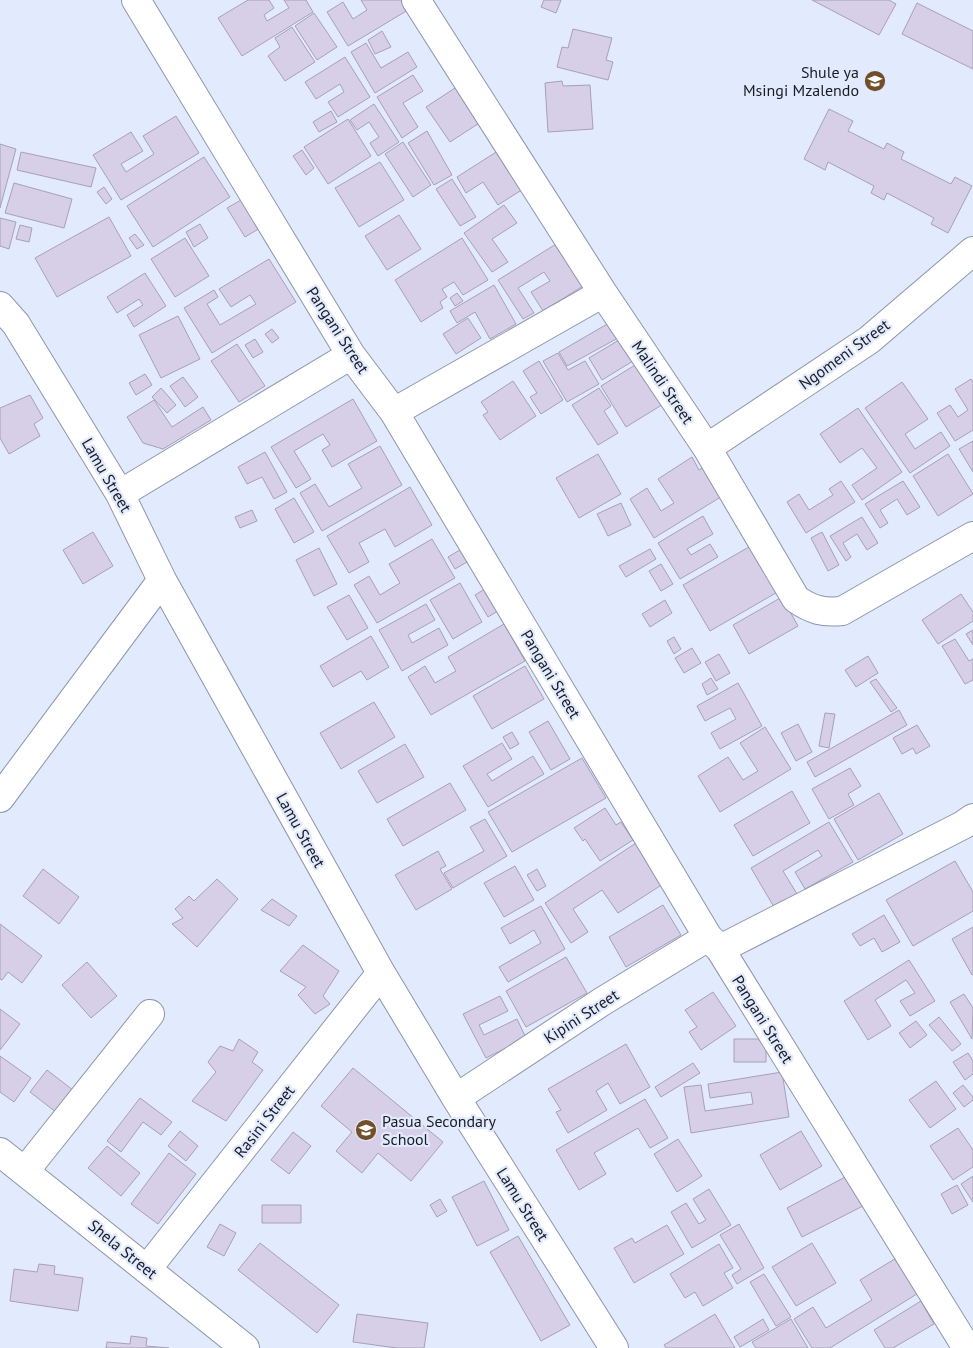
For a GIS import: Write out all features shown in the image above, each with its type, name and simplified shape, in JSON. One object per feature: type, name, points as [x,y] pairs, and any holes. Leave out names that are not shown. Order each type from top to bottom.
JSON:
[{"type":"street","name":"Pangani Street","points":[[136,0],[351,355],[394,412],[714,943],[966,1348]]},
{"type":"street","name":"Malindi Street","points":[[416,0],[603,293],[707,448],[796,599],[811,609],[825,612],[842,611],[973,536]]},
{"type":"street","name":"Ngomeni Street","points":[[707,448],[869,340],[973,251]]},
{"type":"street","points":[[394,412],[603,293]]},
{"type":"street","name":"Lamu Street","points":[[0,306],[16,324],[120,494],[162,580],[381,973],[456,1098],[614,1348]]},
{"type":"street","points":[[120,494],[351,355]]},
{"type":"street","points":[[0,798],[162,580]]},
{"type":"street","name":"Kipini Street","points":[[456,1098],[603,1001],[714,943],[970,829]]},
{"type":"street","name":"Rasini Street","points":[[147,1269],[381,973]]},
{"type":"street","points":[[25,1171],[150,1014]]},
{"type":"street","name":"Shela Street","points":[[0,1152],[245,1348]]},
{"type":"building","points":[[248,0],[269,0],[274,8],[264,15],[267,21],[289,8],[284,0],[306,0],[313,12],[242,56],[218,18]]},
{"type":"building","points":[[361,0],[401,0],[408,10],[348,46],[327,12],[343,2],[353,19],[367,10]]},
{"type":"building","points":[[544,0],[561,0],[556,13],[541,7]]},
{"type":"building","points":[[812,0],[889,0],[896,4],[879,35]]},
{"type":"building","points":[[917,3],[973,31],[973,69],[902,34]]},
{"type":"building","points":[[314,13],[337,47],[317,60],[295,26]]},
{"type":"building","points":[[292,27],[315,62],[285,81],[268,56],[280,47],[275,38]]},
{"type":"building","points":[[573,29],[612,38],[606,60],[613,62],[608,80],[557,67],[562,47],[568,48]]},
{"type":"building","points":[[382,31],[391,47],[375,54],[368,40]]},
{"type":"building","points":[[366,43],[381,68],[408,52],[417,67],[375,93],[351,52]]},
{"type":"building","points":[[345,57],[370,97],[338,117],[328,102],[344,92],[340,84],[316,99],[305,82]]},
{"type":"building","points":[[413,75],[423,91],[403,103],[418,127],[402,138],[377,97]]},
{"type":"building","points":[[562,81],[563,86],[590,85],[593,129],[548,132],[545,83]]},
{"type":"building","points":[[461,84],[484,120],[450,142],[426,107]]},
{"type":"building","points":[[374,104],[399,142],[378,156],[370,143],[379,137],[369,122],[357,130],[350,120]]},
{"type":"building","points":[[829,109],[853,121],[848,131],[884,149],[887,143],[904,152],[901,159],[951,184],[955,177],[972,186],[948,233],[931,224],[934,218],[887,193],[884,200],[871,193],[874,186],[828,162],[825,170],[804,159]]},
{"type":"building","points":[[331,111],[337,122],[319,132],[313,122]]},
{"type":"building","points":[[176,116],[199,153],[121,200],[93,155],[131,132],[143,151],[121,164],[126,172],[154,154],[143,136]]},
{"type":"building","points":[[348,119],[371,156],[328,184],[304,147]]},
{"type":"building","points":[[427,131],[452,175],[434,185],[408,143]]},
{"type":"building","points":[[403,142],[431,185],[413,197],[385,154]]},
{"type":"building","points":[[0,144],[16,149],[0,208]]},
{"type":"building","points":[[504,147],[528,186],[498,205],[483,182],[466,193],[457,177]]},
{"type":"building","points":[[302,150],[314,168],[306,175],[293,156]]},
{"type":"building","points":[[21,152],[96,168],[91,187],[17,170]]},
{"type":"building","points":[[204,157],[230,197],[153,247],[127,206]]},
{"type":"building","points":[[380,162],[404,200],[359,227],[335,188]]},
{"type":"building","points":[[452,179],[476,217],[460,226],[436,189]]},
{"type":"building","points":[[14,183],[72,199],[64,228],[5,213]]},
{"type":"building","points":[[104,187],[112,199],[106,204],[97,192]]},
{"type":"building","points":[[250,195],[267,224],[245,237],[227,208]]},
{"type":"building","points":[[504,205],[517,223],[492,239],[508,262],[492,272],[464,233]]},
{"type":"building","points":[[399,215],[421,249],[387,270],[365,236]]},
{"type":"building","points":[[109,217],[131,256],[57,297],[35,258]]},
{"type":"building","points":[[0,218],[16,222],[9,249],[0,246]]},
{"type":"building","points":[[200,224],[208,238],[194,247],[186,232]]},
{"type":"building","points":[[20,225],[32,228],[29,242],[16,239]]},
{"type":"building","points":[[135,234],[144,245],[137,249],[129,238]]},
{"type":"building","points":[[185,238],[209,276],[175,297],[151,259]]},
{"type":"building","points":[[462,238],[488,280],[463,295],[454,282],[442,289],[447,297],[440,302],[443,308],[421,322],[395,280]]},
{"type":"building","points":[[561,241],[588,283],[543,311],[531,292],[550,281],[544,272],[518,288],[534,313],[523,319],[498,280]]},
{"type":"building","points":[[269,259],[296,302],[212,353],[184,308],[214,290],[218,297],[207,304],[220,325],[256,304],[250,295],[231,307],[219,289]]},
{"type":"building","points":[[145,273],[166,306],[134,327],[127,315],[143,305],[139,299],[117,313],[107,297]]},
{"type":"building","points":[[494,285],[516,324],[490,339],[475,312],[457,323],[450,311]]},
{"type":"building","points":[[457,293],[463,301],[455,306],[450,298]]},
{"type":"building","points":[[178,316],[200,359],[161,378],[139,335]]},
{"type":"building","points":[[468,318],[481,338],[456,354],[443,334]]},
{"type":"building","points":[[609,323],[618,338],[567,366],[559,352]]},
{"type":"building","points":[[272,329],[279,338],[272,343],[265,334]]},
{"type":"building","points":[[255,339],[263,352],[253,358],[245,345]]},
{"type":"building","points":[[619,340],[633,361],[602,380],[589,358]]},
{"type":"building","points":[[237,344],[265,386],[239,402],[211,361]]},
{"type":"building","points":[[558,353],[568,370],[585,361],[599,384],[567,402],[543,361]]},
{"type":"building","points":[[539,361],[563,400],[541,414],[530,397],[537,393],[523,371]]},
{"type":"building","points":[[640,362],[665,403],[626,427],[601,386]]},
{"type":"building","points":[[145,374],[152,385],[136,395],[129,383]]},
{"type":"building","points":[[183,377],[198,397],[185,407],[170,386]]},
{"type":"building","points":[[971,379],[973,382],[973,430],[955,441],[937,413],[950,405],[958,417],[968,410],[955,389]]},
{"type":"building","points":[[513,381],[536,416],[500,440],[483,415],[488,412],[481,402]]},
{"type":"building","points":[[902,382],[928,419],[905,434],[915,449],[941,432],[950,446],[910,473],[865,408]]},
{"type":"building","points":[[161,388],[176,405],[167,413],[152,397]]},
{"type":"building","points":[[599,388],[611,406],[604,411],[618,433],[598,445],[572,405]]},
{"type":"building","points":[[30,395],[43,418],[34,424],[40,436],[9,454],[0,438],[0,408]]},
{"type":"building","points":[[353,399],[377,441],[332,467],[322,450],[330,445],[323,434],[294,451],[311,479],[296,488],[271,447]]},
{"type":"building","points":[[154,400],[172,427],[203,407],[211,420],[163,449],[143,443],[127,417]]},
{"type":"building","points":[[858,408],[902,472],[862,500],[852,485],[877,468],[862,448],[840,463],[820,434]]},
{"type":"building","points":[[973,441],[973,472],[959,449]]},
{"type":"building","points":[[380,446],[402,485],[322,531],[300,493],[315,484],[329,507],[362,488],[348,464]]},
{"type":"building","points":[[265,452],[287,492],[274,499],[262,477],[247,484],[238,467]]},
{"type":"building","points":[[598,454],[621,494],[579,518],[556,478]]},
{"type":"building","points":[[948,454],[973,494],[938,516],[913,476]]},
{"type":"building","points":[[692,457],[699,470],[706,466],[724,495],[654,538],[630,499],[647,488],[661,511],[674,503],[658,479]]},
{"type":"building","points":[[841,481],[855,502],[806,533],[787,502],[799,494],[809,510],[833,495],[829,489]]},
{"type":"building","points":[[903,481],[920,507],[907,515],[897,499],[880,510],[888,523],[880,528],[865,504]]},
{"type":"building","points":[[410,487],[432,525],[395,547],[385,529],[359,543],[369,562],[349,573],[327,536]]},
{"type":"building","points":[[294,498],[314,532],[294,543],[275,509]]},
{"type":"building","points":[[621,503],[631,525],[608,536],[597,514]]},
{"type":"building","points":[[252,510],[257,521],[240,528],[235,517]]},
{"type":"building","points":[[703,516],[713,534],[687,549],[691,555],[710,544],[718,557],[680,579],[658,543]]},
{"type":"building","points":[[862,517],[878,543],[867,550],[857,534],[843,543],[851,557],[846,561],[830,536]]},
{"type":"building","points":[[93,532],[113,566],[83,584],[63,550]]},
{"type":"building","points":[[822,532],[839,565],[828,571],[811,538]]},
{"type":"building","points":[[432,539],[455,578],[377,623],[354,585],[369,576],[380,595],[400,583],[389,564]]},
{"type":"building","points":[[754,544],[781,590],[710,631],[683,585]]},
{"type":"building","points":[[465,547],[472,559],[455,569],[448,557]]},
{"type":"building","points":[[319,548],[337,584],[314,596],[296,560]]},
{"type":"building","points":[[650,549],[656,559],[626,577],[619,566]]},
{"type":"building","points":[[661,564],[673,584],[661,591],[649,571]]},
{"type":"building","points":[[460,583],[482,622],[453,639],[430,600]]},
{"type":"building","points":[[488,587],[501,609],[488,617],[475,595]]},
{"type":"building","points":[[961,594],[973,612],[973,621],[938,644],[922,620]]},
{"type":"building","points":[[349,595],[368,628],[347,640],[327,607]]},
{"type":"building","points":[[782,597],[798,626],[749,654],[733,625]]},
{"type":"building","points":[[665,600],[672,613],[650,627],[642,614]]},
{"type":"building","points":[[426,604],[435,620],[408,635],[412,643],[439,628],[448,645],[402,671],[379,630]]},
{"type":"building","points":[[504,624],[525,661],[431,715],[408,677],[425,666],[435,683],[456,671],[448,657]]},
{"type":"building","points":[[973,630],[973,645],[966,634]]},
{"type":"building","points":[[371,636],[389,667],[367,680],[361,671],[333,687],[320,666]]},
{"type":"building","points":[[674,637],[681,649],[674,654],[667,641]]},
{"type":"building","points":[[955,639],[969,661],[973,659],[973,680],[965,684],[942,646]]},
{"type":"building","points":[[692,648],[701,663],[684,673],[675,658]]},
{"type":"building","points":[[719,654],[730,673],[716,681],[705,662]]},
{"type":"building","points":[[868,656],[878,673],[856,687],[845,670]]},
{"type":"building","points":[[525,666],[544,699],[492,729],[473,696]]},
{"type":"building","points":[[711,678],[718,689],[707,695],[702,684]]},
{"type":"building","points":[[876,679],[897,708],[891,712],[870,682]]},
{"type":"building","points":[[738,683],[762,726],[720,749],[711,733],[736,719],[730,708],[705,721],[697,706]]},
{"type":"building","points":[[374,702],[395,737],[341,769],[320,733]]},
{"type":"building","points":[[899,710],[907,725],[815,777],[807,762]]},
{"type":"building","points":[[825,713],[835,714],[829,748],[819,746]]},
{"type":"building","points":[[548,721],[570,759],[551,770],[529,732]]},
{"type":"building","points":[[798,724],[812,752],[796,761],[781,733]]},
{"type":"building","points":[[917,725],[930,746],[916,754],[913,748],[902,754],[893,738]]},
{"type":"building","points":[[765,727],[791,769],[720,812],[698,776],[728,757],[743,780],[758,771],[740,743]]},
{"type":"building","points":[[512,732],[519,744],[510,749],[503,737]]},
{"type":"building","points":[[502,743],[512,759],[487,774],[492,781],[533,756],[544,774],[488,807],[463,766]]},
{"type":"building","points":[[405,744],[424,777],[377,803],[358,771]]},
{"type":"building","points":[[582,758],[606,798],[512,852],[488,812]]},
{"type":"building","points":[[850,768],[861,786],[848,794],[854,805],[829,819],[812,789]]},
{"type":"building","points":[[450,783],[466,810],[403,846],[387,819]]},
{"type":"building","points":[[792,791],[810,823],[753,856],[734,825]]},
{"type":"building","points":[[879,793],[903,834],[858,860],[834,819]]},
{"type":"building","points":[[605,808],[616,825],[621,822],[633,840],[600,861],[585,839],[583,841],[574,828]]},
{"type":"building","points":[[485,819],[507,856],[453,888],[444,873],[484,851],[470,827]]},
{"type":"building","points":[[829,822],[853,862],[805,889],[795,872],[822,856],[818,850],[783,871],[797,894],[774,907],[751,868]]},
{"type":"building","points":[[636,843],[663,884],[618,913],[602,890],[573,909],[588,932],[571,943],[545,903]]},
{"type":"building","points":[[438,851],[446,866],[440,869],[452,889],[416,910],[395,875]]},
{"type":"building","points":[[955,861],[973,892],[973,911],[913,946],[886,900]]},
{"type":"building","points":[[515,866],[534,900],[504,917],[484,883]]},
{"type":"building","points":[[43,869],[79,897],[59,924],[23,896]]},
{"type":"building","points":[[537,869],[546,886],[537,891],[527,875]]},
{"type":"building","points":[[217,879],[238,899],[197,947],[172,924],[183,918],[175,909],[189,896],[194,901]]},
{"type":"building","points":[[272,899],[297,916],[289,926],[261,910]]},
{"type":"building","points":[[663,905],[681,935],[626,967],[609,937]]},
{"type":"building","points":[[541,906],[565,949],[508,982],[499,967],[541,943],[534,930],[510,944],[501,928]]},
{"type":"building","points":[[884,915],[900,942],[882,952],[874,938],[860,946],[852,934]]},
{"type":"building","points":[[0,924],[42,956],[22,983],[8,972],[2,980],[0,979]]},
{"type":"building","points":[[973,927],[973,974],[972,975],[952,939]]},
{"type":"building","points":[[303,945],[339,971],[323,996],[330,1004],[315,1014],[298,995],[306,987],[280,971]]},
{"type":"building","points":[[566,957],[587,993],[526,1027],[506,991]]},
{"type":"building","points":[[909,960],[935,1001],[910,1016],[900,1001],[915,993],[906,980],[875,1000],[891,1026],[868,1040],[844,1001]]},
{"type":"building","points":[[87,962],[117,996],[91,1018],[62,985]]},
{"type":"building","points":[[713,992],[736,1026],[701,1050],[689,1032],[697,1027],[685,1010]]},
{"type":"building","points":[[964,994],[973,1008],[972,1039],[950,1002]]},
{"type":"building","points":[[500,996],[508,1011],[479,1025],[484,1035],[517,1019],[526,1038],[486,1058],[463,1014]]},
{"type":"building","points":[[0,1009],[20,1024],[0,1050]]},
{"type":"building","points":[[939,1017],[961,1044],[952,1051],[929,1025]]},
{"type":"building","points":[[916,1021],[927,1035],[910,1048],[899,1033]]},
{"type":"building","points":[[239,1039],[258,1052],[252,1062],[263,1070],[226,1121],[192,1101],[216,1072],[208,1062],[220,1046],[233,1051]]},
{"type":"building","points":[[734,1039],[766,1039],[766,1062],[734,1062]]},
{"type":"building","points":[[626,1044],[650,1087],[620,1104],[608,1083],[596,1091],[607,1110],[568,1133],[556,1112],[561,1110],[548,1089]]},
{"type":"building","points":[[968,1053],[973,1061],[973,1074],[965,1080],[953,1062]]},
{"type":"building","points":[[0,1056],[31,1078],[14,1102],[0,1092]]},
{"type":"building","points":[[693,1063],[700,1073],[661,1097],[655,1087]]},
{"type":"building","points":[[353,1068],[443,1142],[411,1181],[378,1153],[362,1173],[336,1151],[352,1132],[321,1106]]},
{"type":"building","points":[[47,1070],[78,1094],[61,1116],[30,1092]]},
{"type":"building","points":[[782,1072],[789,1117],[691,1133],[684,1087],[701,1085],[705,1111],[753,1104],[751,1092],[710,1098],[708,1084]]},
{"type":"building","points":[[936,1081],[956,1109],[930,1128],[909,1100]]},
{"type":"building","points":[[963,1085],[973,1097],[973,1100],[964,1107],[953,1093]]},
{"type":"building","points":[[140,1098],[172,1122],[161,1135],[143,1122],[121,1152],[107,1141]]},
{"type":"building","points":[[645,1099],[668,1138],[650,1148],[638,1128],[594,1153],[606,1174],[579,1190],[556,1150]]},
{"type":"building","points":[[958,1128],[973,1150],[973,1167],[953,1180],[930,1146]]},
{"type":"building","points":[[180,1131],[198,1146],[186,1161],[168,1146]]},
{"type":"building","points":[[801,1131],[822,1166],[780,1190],[760,1155]]},
{"type":"building","points":[[293,1132],[311,1146],[289,1174],[271,1160]]},
{"type":"building","points":[[678,1139],[702,1176],[677,1192],[654,1154]]},
{"type":"building","points":[[107,1146],[140,1173],[121,1196],[88,1168]]},
{"type":"building","points":[[169,1153],[196,1174],[158,1224],[131,1204]]},
{"type":"building","points":[[847,1176],[863,1206],[802,1237],[787,1208]]},
{"type":"building","points":[[973,1176],[973,1202],[961,1184]]},
{"type":"building","points":[[484,1181],[509,1230],[477,1246],[452,1197]]},
{"type":"building","points":[[957,1185],[968,1205],[952,1214],[941,1194]]},
{"type":"building","points":[[709,1189],[731,1225],[692,1248],[671,1212],[686,1203],[699,1224],[706,1220],[693,1199]]},
{"type":"building","points":[[440,1199],[447,1211],[437,1217],[430,1205]]},
{"type":"building","points":[[262,1205],[301,1205],[301,1223],[262,1223]]},
{"type":"building","points":[[220,1224],[236,1233],[224,1256],[207,1247]]},
{"type":"building","points":[[739,1224],[764,1268],[737,1284],[732,1275],[741,1269],[720,1235]]},
{"type":"building","points":[[667,1225],[684,1254],[634,1283],[614,1248],[632,1238],[635,1243]]},
{"type":"building","points":[[518,1236],[570,1325],[541,1341],[490,1252]]},
{"type":"building","points":[[260,1243],[339,1305],[317,1333],[238,1270]]},
{"type":"building","points":[[812,1243],[836,1283],[796,1306],[772,1267]]},
{"type":"building","points":[[719,1244],[733,1268],[724,1273],[733,1288],[703,1306],[695,1292],[685,1298],[670,1274]]},
{"type":"building","points":[[898,1257],[920,1292],[830,1348],[812,1348],[794,1319],[813,1307],[826,1328],[872,1300],[860,1280]]},
{"type":"building","points":[[39,1264],[55,1266],[54,1274],[83,1278],[78,1311],[10,1301],[14,1269],[37,1272]]},
{"type":"building","points":[[764,1274],[791,1317],[776,1326],[750,1282]]},
{"type":"building","points":[[921,1301],[934,1324],[893,1348],[885,1348],[874,1330]]},
{"type":"building","points":[[357,1314],[428,1323],[424,1348],[397,1348],[353,1342]]},
{"type":"building","points":[[715,1314],[735,1348],[666,1348],[664,1345]]},
{"type":"building","points":[[763,1319],[769,1330],[740,1347],[734,1337]]},
{"type":"building","points":[[791,1319],[808,1348],[756,1348],[752,1342]]},
{"type":"building","points":[[131,1336],[147,1338],[146,1346],[169,1348],[106,1348],[107,1342],[130,1344]]},
{"type":"place","name":"Shule ya Msingi Mzalendo","points":[[875,81]]},
{"type":"place","name":"Pasua Secondary School","points":[[366,1130]]}]
